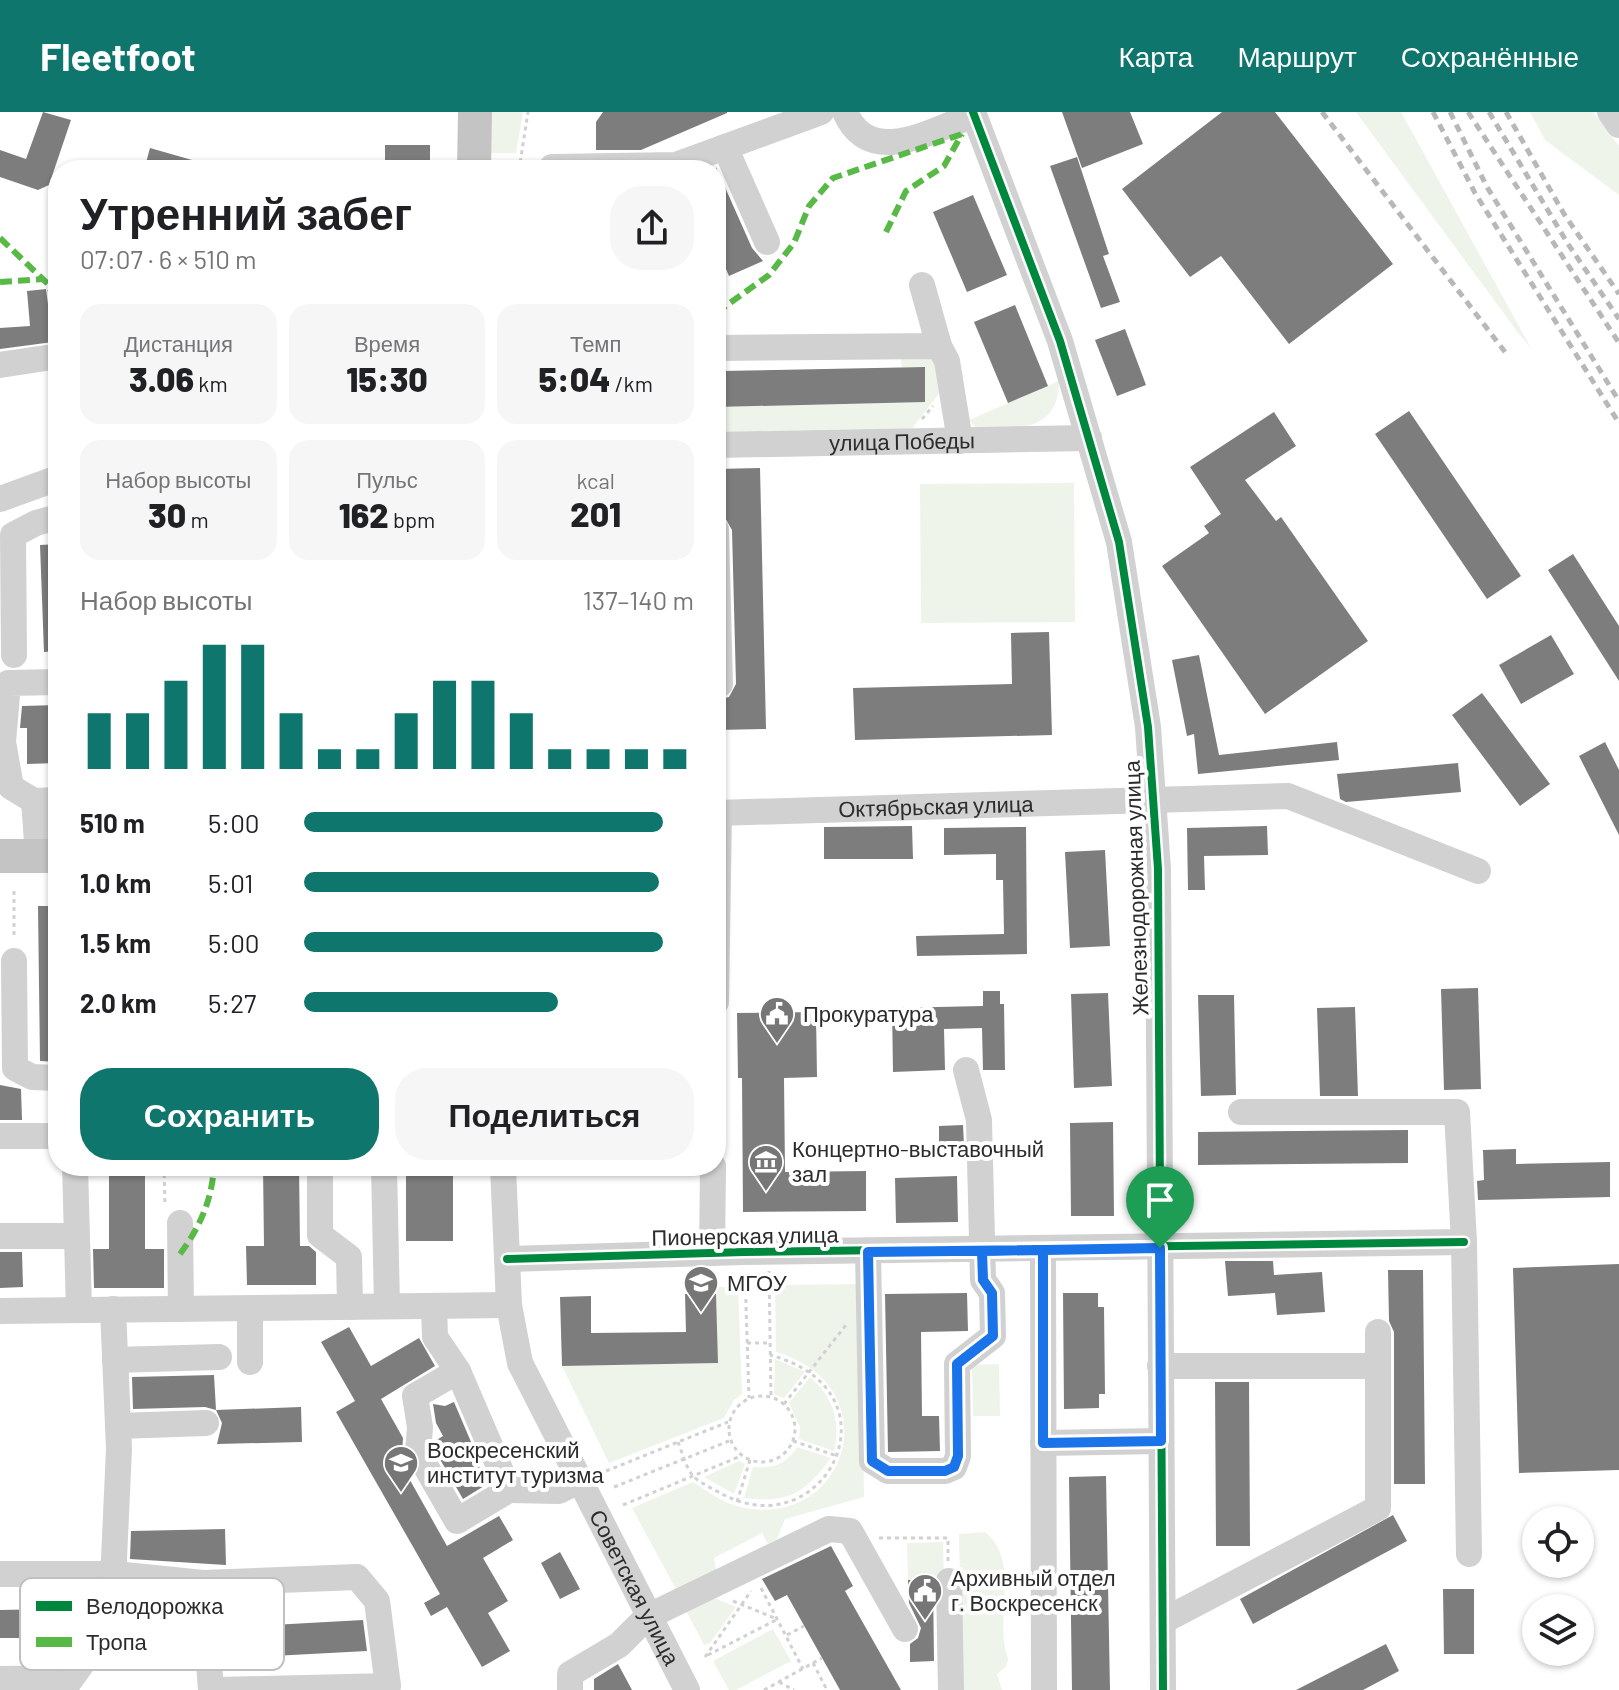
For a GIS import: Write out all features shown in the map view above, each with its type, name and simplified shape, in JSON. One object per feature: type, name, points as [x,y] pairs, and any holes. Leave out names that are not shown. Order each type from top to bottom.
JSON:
[{"type":"main road","points":[[474,160],[475,112]]},
{"type":"main road","points":[[0,856],[48,856]]},
{"type":"street","points":[[690,160],[821,112]]},
{"type":"street","points":[[845,112],[853,130],[862,137],[883,143],[898,142],[974,113]]},
{"type":"street","points":[[1610,112],[1619,125]]},
{"type":"street","name":"Железнодорожная улица","points":[[974,113],[1060,341],[1119,542],[1148,727],[1155,801],[1163,1690]]},
{"type":"street","points":[[725,147],[767,242]]},
{"type":"street","points":[[922,285],[939,346],[947,361],[960,441]]},
{"type":"street","points":[[726,348],[939,346]]},
{"type":"street","points":[[0,365],[46,358]]},
{"type":"street","name":"улица Победы","points":[[726,445],[1089,438]]},
{"type":"street","points":[[0,499],[48,482]]},
{"type":"street","points":[[14,655],[13,535],[48,520]]},
{"type":"street","points":[[48,682],[8,683],[3,742],[11,787],[46,800],[48,856]]},
{"type":"street","name":"Октябрьская улица","points":[[726,813],[1288,796],[1478,871]]},
{"type":"street","points":[[14,961],[15,1068],[32,1077],[48,1078]]},
{"type":"street","points":[[868,1252],[872,1461],[888,1471],[945,1471],[954,1467],[958,1456],[957,1364],[993,1336],[992,1293],[983,1280],[979,1120],[966,1070]]},
{"type":"street","points":[[1241,1112],[1457,1112],[1464,1242],[1469,1554]]},
{"type":"street","points":[[0,1136],[48,1136]]},
{"type":"street","points":[[75,1176],[79,1310]]},
{"type":"street","points":[[320,1176],[320,1235],[349,1257],[350,1307]]},
{"type":"street","points":[[384,1176],[387,1306]]},
{"type":"street","name":"Советская улица","points":[[503,1176],[509,1305],[528,1384],[687,1690]]},
{"type":"street","points":[[712,1253],[713,1176]]},
{"type":"street","points":[[180,1223],[181,1309]]},
{"type":"street","points":[[0,1236],[76,1236]]},
{"type":"street","name":"Пионерская улица","points":[[507,1259],[756,1252],[1464,1242]]},
{"type":"street","points":[[1043,1250],[1044,1690]]},
{"type":"street","points":[[0,1311],[509,1305]]},
{"type":"street","points":[[434,1306],[435,1337],[458,1371],[509,1490]]},
{"type":"street","points":[[250,1308],[250,1362]]},
{"type":"street","points":[[113,1309],[118,1426],[115,1578]]},
{"type":"street","points":[[1163,1621],[1378,1508],[1378,1332]]},
{"type":"street","points":[[115,1360],[219,1357]]},
{"type":"street","points":[[1160,1366],[1378,1366]]},
{"type":"street","points":[[458,1371],[415,1396],[420,1427],[418,1453],[457,1521],[509,1490],[559,1491],[578,1481]]},
{"type":"street","points":[[118,1426],[206,1423]]},
{"type":"street","points":[[1043,1443],[1161,1441]]},
{"type":"street","points":[[570,1690],[570,1674],[619,1645],[647,1617],[829,1529],[850,1531],[905,1629]]},
{"type":"street","points":[[0,1574],[115,1574],[154,1578]]},
{"type":"street","points":[[219,1690],[388,1686],[377,1601],[357,1577],[284,1580]]},
{"type":"street","points":[[949,1581],[951,1690]]},
{"type":"street","points":[[210,1670],[211,1690]]},
{"type":"street","points":[[0,1679],[67,1684]]},
{"type":"path","points":[[521,160],[528,112]]},
{"type":"path","points":[[14,891],[14,961]]},
{"type":"path","points":[[164,1176],[165,1214],[180,1223]]},
{"type":"path","points":[[749,1398],[747,1343],[756,1252]]},
{"type":"path","points":[[756,1252],[770,1343],[771,1397]]},
{"type":"path","points":[[784,1404],[869,1296]]},
{"type":"path","points":[[747,1343],[770,1343]]},
{"type":"path","points":[[678,1442],[693,1476],[737,1502],[765,1506],[790,1503],[820,1481],[837,1456],[842,1419],[825,1384],[792,1361],[770,1355]]},
{"type":"path","points":[[771,1397],[784,1404],[796,1428],[793,1441],[783,1455],[768,1462],[750,1460],[742,1456],[730,1440],[730,1422],[739,1405],[749,1398],[771,1397]]},
{"type":"path","points":[[606,1471],[730,1422]]},
{"type":"path","points":[[614,1487],[730,1440]]},
{"type":"path","points":[[793,1441],[837,1456]]},
{"type":"path","points":[[623,1505],[742,1456]]},
{"type":"path","points":[[737,1502],[750,1460]]},
{"type":"path","points":[[853,1538],[948,1538],[949,1581]]},
{"type":"path","points":[[777,1619],[705,1657],[757,1582],[777,1619],[786,1636],[803,1669]]},
{"type":"path","points":[[704,1589],[777,1619]]},
{"type":"path","points":[[786,1636],[804,1626]]},
{"type":"path","points":[[764,1690],[822,1658]]},
{"type":"path","points":[[813,1663],[827,1690]]},
{"type":"path","points":[[774,1690],[777,1683]]},
{"type":"path","points":[[777,1683],[794,1690]]},
{"type":"shaded area","points":[[490,112],[523,112],[516,153],[488,153]]},
{"type":"shaded area","points":[[1356,112],[1401,112],[1531,348],[1519,334]]},
{"type":"shaded area","points":[[1530,112],[1593,112],[1619,146],[1619,195],[1545,140]]},
{"type":"shaded area","points":[[927,357],[937,362],[941,391],[910,431],[726,434],[726,407],[925,402],[925,367],[902,367],[901,358]]},
{"type":"shaded area","points":[[1059,381],[1052,410],[1044,419],[1033,424],[1007,429],[978,429],[969,420]]},
{"type":"shaded area","points":[[1074,483],[1075,622],[921,623],[920,484]]},
{"type":"shaded area","points":[[861,1284],[864,1497],[785,1519],[777,1539],[768,1544],[762,1533],[714,1558],[717,1576],[679,1595],[632,1508],[693,1482],[737,1506],[775,1509],[806,1499],[828,1479],[841,1453],[844,1423],[835,1394],[812,1370],[776,1352],[775,1285]]},
{"type":"shaded area","points":[[716,1287],[738,1287],[742,1394],[734,1400],[724,1418],[609,1463],[562,1366],[717,1363]]},
{"type":"shaded area","points":[[775,1359],[805,1372],[784,1398],[774,1394]]},
{"type":"shaded area","points":[[999,1364],[1000,1416],[973,1416],[972,1365]]},
{"type":"shaded area","points":[[810,1377],[824,1392],[833,1410],[836,1420],[834,1451],[799,1439],[800,1427],[789,1403]]},
{"type":"shaded area","points":[[797,1447],[831,1458],[812,1480],[794,1493],[773,1499],[744,1498],[753,1467],[779,1464]]},
{"type":"shaded area","points":[[739,1461],[745,1464],[734,1494],[704,1477]]},
{"type":"shaded area","points":[[985,1532],[996,1544],[1005,1575],[1003,1626],[1008,1659],[1006,1667],[997,1674],[1002,1690],[962,1690],[959,1534]]},
{"type":"shaded area","points":[[943,1542],[944,1579],[908,1580],[907,1543]]},
{"type":"shaded area","points":[[705,1594],[736,1607],[710,1643],[704,1645],[683,1605]]},
{"type":"shaded area","points":[[773,1629],[791,1661],[736,1690],[729,1690],[713,1661]]},
{"type":"building","points":[[43,112],[71,120],[57,160],[48,160],[48,185],[38,190],[0,177],[0,150],[26,159]]},
{"type":"building","points":[[603,112],[727,113],[641,150],[596,150],[596,122]]},
{"type":"building","points":[[1062,112],[1130,112],[1143,144],[1082,168]]},
{"type":"building","points":[[1222,112],[1275,112],[1393,264],[1289,344],[1221,256],[1190,277],[1122,189]]},
{"type":"building","points":[[385,145],[430,145],[430,160],[385,160]]},
{"type":"building","points":[[150,148],[192,160],[147,160]]},
{"type":"building","points":[[1077,157],[1109,254],[1103,256],[1120,302],[1101,308],[1050,166]]},
{"type":"building","points":[[726,190],[752,248],[763,261],[729,276],[726,269]]},
{"type":"building","points":[[973,195],[1007,275],[967,292],[933,212]]},
{"type":"building","points":[[46,289],[48,343],[0,349],[0,328],[30,326],[27,291]]},
{"type":"building","points":[[1015,305],[1048,386],[1008,403],[974,322]]},
{"type":"building","points":[[1125,329],[1146,385],[1117,396],[1095,340]]},
{"type":"building","points":[[925,367],[925,402],[726,407],[726,371]]},
{"type":"building","points":[[1409,411],[1521,576],[1487,599],[1375,434]]},
{"type":"building","points":[[1274,412],[1296,446],[1245,480],[1276,521],[1281,517],[1368,641],[1265,714],[1162,566],[1209,533],[1204,526],[1221,514],[1190,467]]},
{"type":"building","points":[[760,468],[766,729],[726,730],[726,698],[736,684],[732,530],[726,520],[726,469]]},
{"type":"building","points":[[40,545],[48,545],[48,652],[44,652]]},
{"type":"building","points":[[1573,554],[1619,626],[1619,681],[1548,570]]},
{"type":"building","points":[[1049,632],[1052,735],[855,740],[853,688],[1012,684],[1011,633]]},
{"type":"building","points":[[1551,635],[1574,674],[1521,704],[1499,665]]},
{"type":"building","points":[[1199,655],[1219,755],[1337,742],[1339,760],[1198,774],[1194,734],[1187,736],[1172,660]]},
{"type":"building","points":[[1482,693],[1550,784],[1520,806],[1452,715]]},
{"type":"building","points":[[48,705],[48,763],[27,764],[27,728],[20,728],[22,706]]},
{"type":"building","points":[[1605,742],[1619,770],[1619,835],[1579,756]]},
{"type":"building","points":[[1458,763],[1461,792],[1346,802],[1340,799],[1337,774]]},
{"type":"building","points":[[912,826],[913,859],[824,859],[824,827]]},
{"type":"building","points":[[1267,826],[1268,855],[1204,856],[1205,890],[1188,890],[1187,828]]},
{"type":"building","points":[[1026,827],[1027,954],[917,956],[916,936],[1004,934],[1003,880],[996,880],[996,854],[944,855],[944,828]]},
{"type":"building","points":[[1105,850],[1110,946],[1070,948],[1065,852]]},
{"type":"building","points":[[38,906],[48,906],[48,1061],[40,1061]]},
{"type":"building","points":[[1478,988],[1481,1089],[1444,1090],[1441,989]]},
{"type":"building","points":[[983,991],[1000,991],[1000,1004],[1004,1004],[1005,1070],[983,1070],[982,1028],[944,1029],[945,1070],[893,1072],[892,1008],[983,1006]]},
{"type":"building","points":[[1108,993],[1112,1086],[1074,1088],[1071,994]]},
{"type":"building","points":[[1198,995],[1234,995],[1236,1095],[1201,1096]]},
{"type":"building","points":[[1355,1007],[1358,1096],[1320,1096],[1317,1008]]},
{"type":"building","points":[[816,1012],[817,1077],[784,1078],[785,1172],[866,1171],[866,1211],[743,1212],[742,1078],[738,1078],[737,1013]]},
{"type":"building","points":[[0,1085],[21,1089],[22,1120],[0,1120]]},
{"type":"building","points":[[1113,1122],[1114,1216],[1071,1216],[1070,1123]]},
{"type":"building","points":[[963,1125],[964,1145],[939,1146],[939,1126]]},
{"type":"building","points":[[1408,1130],[1408,1163],[1198,1165],[1198,1132]]},
{"type":"building","points":[[1516,1149],[1516,1164],[1610,1162],[1610,1197],[1478,1200],[1477,1181],[1484,1180],[1483,1150]]},
{"type":"building","points":[[109,1176],[145,1176],[145,1249],[164,1249],[164,1288],[94,1288],[93,1249],[109,1249]]},
{"type":"building","points":[[263,1176],[299,1176],[300,1246],[309,1246],[316,1252],[316,1285],[247,1285],[246,1246],[264,1246]]},
{"type":"building","points":[[406,1176],[453,1176],[453,1241],[406,1241]]},
{"type":"building","points":[[957,1176],[958,1222],[896,1223],[895,1178]]},
{"type":"building","points":[[0,1252],[22,1252],[23,1287],[0,1288]]},
{"type":"building","points":[[1225,1261],[1273,1261],[1274,1275],[1322,1272],[1325,1312],[1277,1315],[1275,1293],[1228,1296]]},
{"type":"building","points":[[1619,1264],[1619,1470],[1519,1473],[1513,1268]]},
{"type":"building","points":[[1388,1270],[1423,1270],[1425,1484],[1394,1484],[1394,1332],[1389,1321]]},
{"type":"building","points":[[967,1293],[968,1331],[921,1332],[922,1416],[939,1416],[940,1451],[888,1452],[885,1294]]},
{"type":"building","points":[[1063,1293],[1098,1293],[1098,1307],[1104,1307],[1105,1394],[1099,1394],[1099,1408],[1064,1409]]},
{"type":"building","name":"МГОУ","points":[[685,1294],[716,1294],[718,1363],[562,1366],[560,1297],[591,1296],[591,1333],[686,1332]]},
{"type":"building","name":"Воскресенский институт туризма","points":[[349,1327],[371,1366],[419,1338],[435,1366],[381,1399],[403,1438],[402,1454],[397,1457],[447,1546],[499,1516],[513,1540],[483,1558],[508,1601],[488,1613],[510,1651],[482,1667],[447,1607],[431,1616],[424,1603],[440,1594],[336,1412],[355,1401],[321,1342]]},
{"type":"building","points":[[214,1375],[216,1410],[205,1407],[133,1409],[132,1377]]},
{"type":"building","points":[[1215,1382],[1249,1382],[1250,1546],[1216,1546]]},
{"type":"building","points":[[454,1402],[477,1456],[474,1457],[489,1483],[463,1499],[434,1449],[435,1441],[443,1436],[436,1423],[433,1404],[445,1406]]},
{"type":"building","points":[[301,1407],[302,1442],[217,1444],[222,1423],[216,1410]]},
{"type":"building","points":[[1106,1476],[1110,1690],[1072,1690],[1069,1477]]},
{"type":"building","points":[[1393,1515],[1407,1541],[1253,1624],[1240,1599]]},
{"type":"building","points":[[225,1529],[226,1565],[130,1559],[131,1531]]},
{"type":"building","points":[[831,1546],[853,1586],[845,1591],[901,1690],[840,1690],[787,1595],[775,1601],[762,1579]]},
{"type":"building","points":[[560,1552],[580,1589],[560,1599],[541,1563]]},
{"type":"building","points":[[908,1580],[933,1580],[934,1661],[910,1662],[910,1644],[918,1638],[921,1628],[909,1603]]},
{"type":"building","points":[[1443,1589],[1474,1589],[1474,1654],[1444,1654]]},
{"type":"building","points":[[0,1610],[20,1610],[20,1638],[0,1638]]},
{"type":"building","points":[[363,1620],[367,1651],[284,1655],[284,1624]]},
{"type":"building","points":[[1386,1644],[1399,1671],[1363,1690],[1296,1690]]},
{"type":"building","points":[[618,1664],[632,1690],[594,1690],[594,1679]]},
{"type":"railway","points":[[1322,112],[1505,352]]},
{"type":"railway","points":[[1433,112],[1475,193],[1619,423]]},
{"type":"railway","points":[[1450,112],[1487,187],[1619,401]]},
{"type":"railway","points":[[1468,112],[1619,343]]},
{"type":"railway","points":[[1489,112],[1568,244],[1619,319]]},
{"type":"railway","points":[[1506,112],[1564,214],[1619,294]]},
{"type":"marked path","points":[[886,232],[906,191],[944,166],[962,134]]},
{"type":"marked path","points":[[726,306],[769,275],[794,243],[809,206],[833,178],[962,134]]},
{"type":"marked path","points":[[0,238],[48,284]]},
{"type":"marked path","points":[[0,282],[44,279]]},
{"type":"marked path","points":[[180,1254],[204,1213],[213,1176]]},
{"type":"cycle path","points":[[973,112],[1060,341],[1119,542],[1148,727],[1158,869],[1163,1690]]},
{"type":"cycle path","points":[[507,1259],[744,1252],[1464,1242]]},
{"type":"place","name":"Прокуратура","points":[[777,1045]]},
{"type":"place","name":"Концертно-выставочный зал","points":[[766,1193]]},
{"type":"place","name":"МГОУ","points":[[701,1314]]},
{"type":"place","name":"Воскресенский институт туризма","points":[[401,1494]]},
{"type":"place","name":"Архивный отдел г. Воскресенск","points":[[925,1622]]},
{"type":"route","points":[[1160,1248],[982,1251],[983,1280],[992,1293],[993,1336],[957,1364],[958,1456],[954,1467],[945,1471],[888,1471],[878,1468],[872,1461],[868,1252],[982,1251],[1043,1250],[1043,1443],[1161,1441],[1160,1248]]}]
